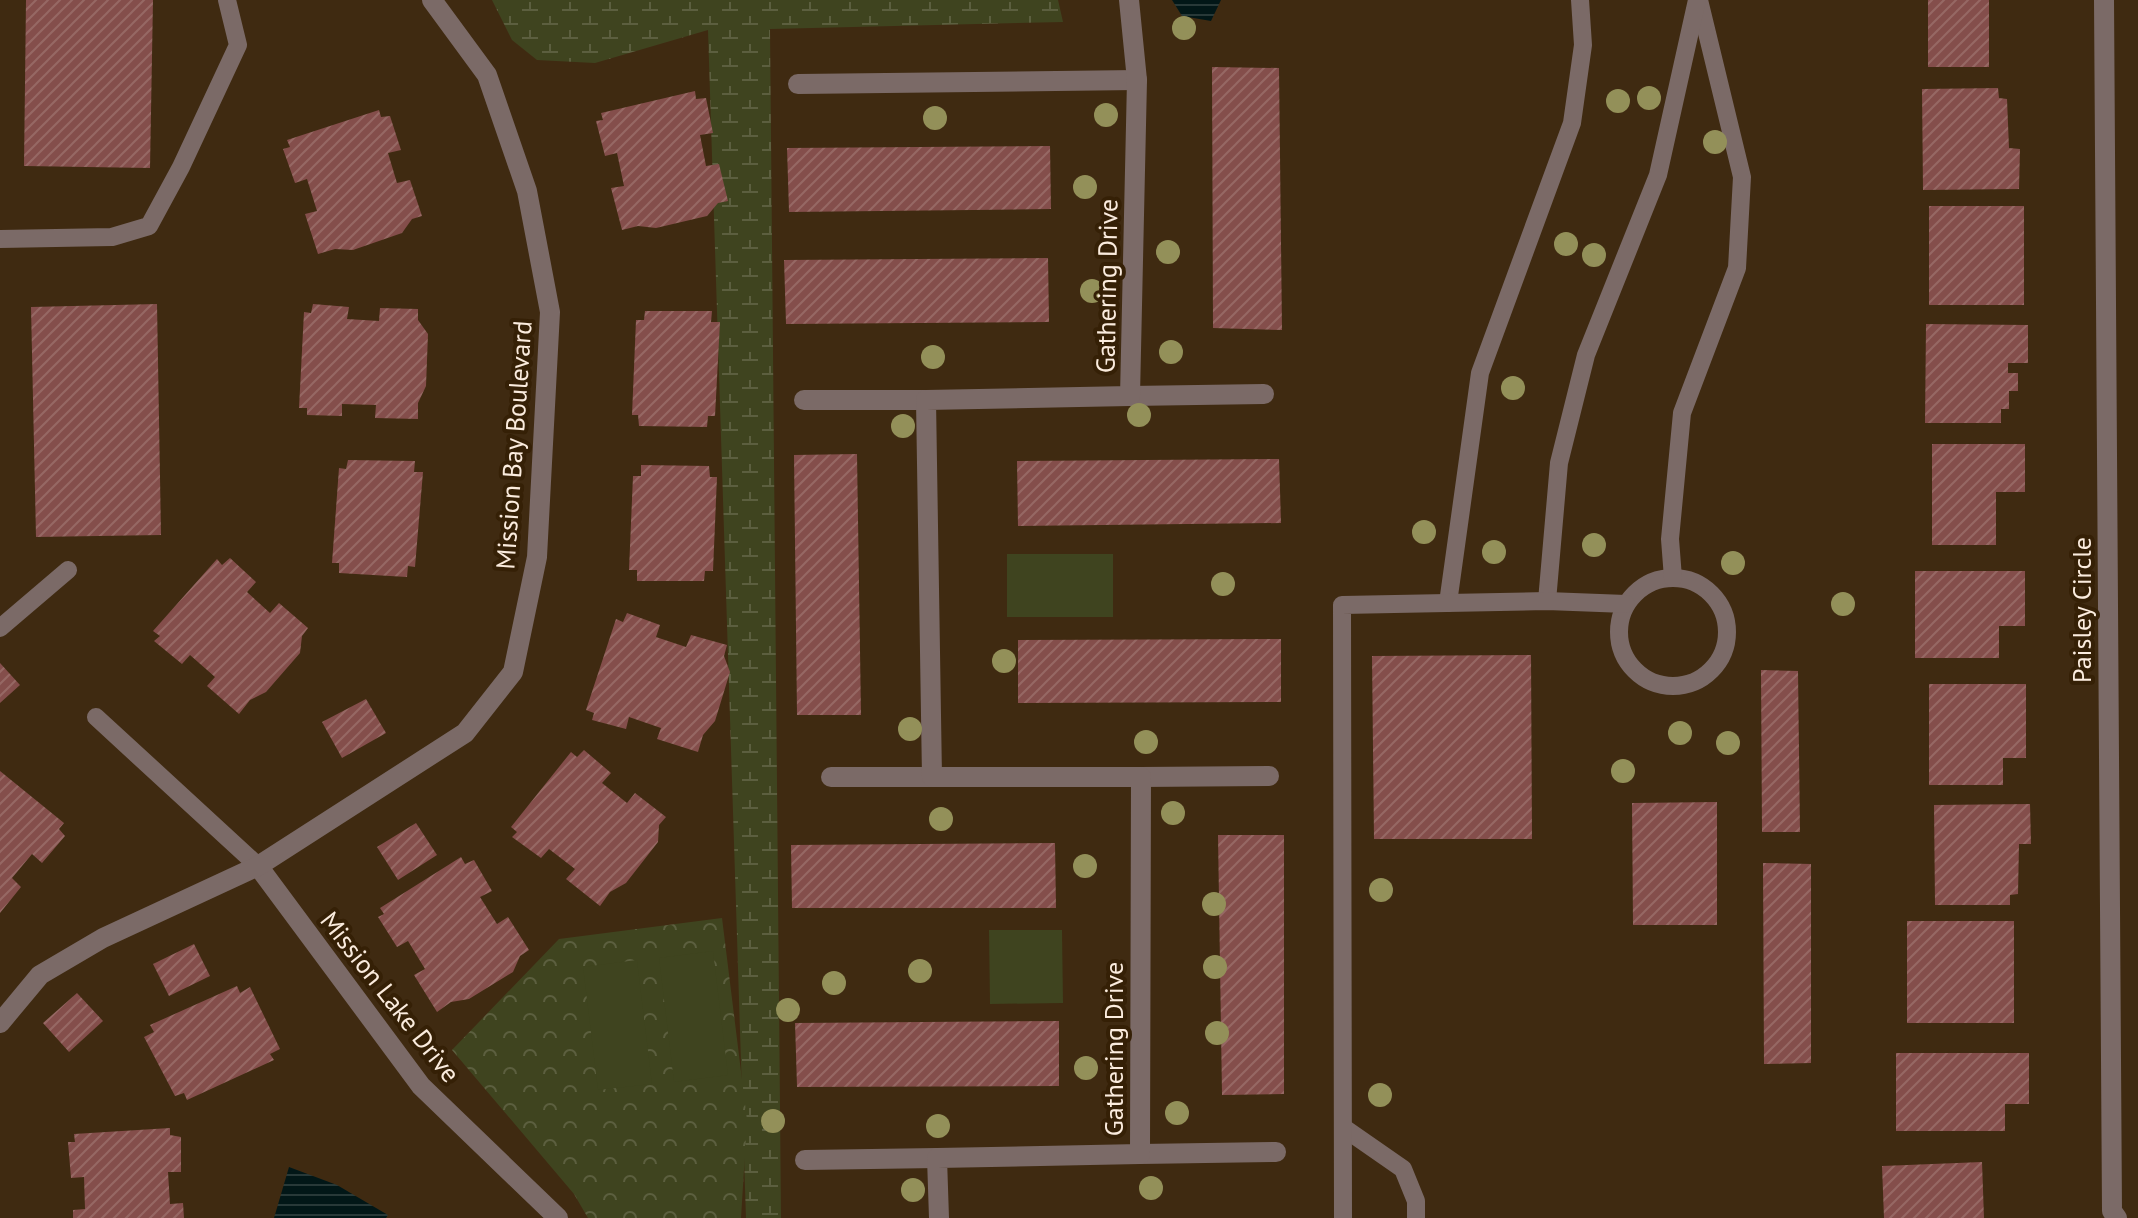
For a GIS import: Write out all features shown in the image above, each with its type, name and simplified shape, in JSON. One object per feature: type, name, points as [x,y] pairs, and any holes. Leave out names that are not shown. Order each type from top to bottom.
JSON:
[{"type":"street","name":"Mission Bay Boulevard","points":[[0,1023],[40,975],[103,938],[258,866],[465,733],[513,672],[534,571],[550,312],[527,191],[487,75],[432,0]]},
{"type":"street","name":"Gathering Drive","points":[[804,400],[1130,396],[1137,80],[1129,0]]},
{"type":"street","name":"Paisley Circle","points":[[2104,0],[2112,1211],[2117,1218]]},
{"type":"street","points":[[798,84],[1137,80]]},
{"type":"street","points":[[1130,396],[1264,394]]},
{"type":"street","points":[[926,400],[932,777]]},
{"type":"street","points":[[831,777],[1269,776]]},
{"type":"street","name":"Gathering Drive","points":[[805,1160],[1140,1154],[1141,777]]},
{"type":"street","name":"Mission Lake Drive","points":[[258,866],[421,1086],[558,1218]]},
{"type":"street","points":[[1140,1154],[1276,1152]]},
{"type":"street","points":[[937,1158],[939,1218]]},
{"type":"lane","points":[[0,239],[112,237],[149,226],[181,167],[238,45],[227,0]]},
{"type":"lane","points":[[1448,603],[1480,373],[1572,123],[1583,45],[1580,0]]},
{"type":"lane","points":[[1547,601],[1559,463],[1586,355],[1658,175],[1698,0]]},
{"type":"lane","points":[[1673,578],[1670,539],[1682,413],[1737,268],[1742,177],[1698,0]]},
{"type":"lane","points":[[0,628],[68,570]]},
{"type":"lane","points":[[1673,578],[1691,581],[1706,589],[1719,602],[1726,618],[1728,636],[1724,653],[1715,668],[1701,679],[1684,685],[1666,686],[1649,681],[1624,656],[1619,639],[1620,621],[1626,604],[1639,590],[1655,581],[1673,578]]},
{"type":"lane","points":[[1343,1218],[1342,605],[1547,601],[1626,604]]},
{"type":"lane","points":[[96,717],[258,866]]},
{"type":"lane","points":[[1344,1128],[1403,1169],[1416,1201],[1416,1218]]},
{"type":"green space","points":[[492,0],[1058,0],[1063,22],[770,29],[781,1218],[746,1218],[708,30],[595,63],[537,60],[512,40]]},
{"type":"green space","points":[[1007,554],[1113,554],[1113,617],[1007,617]]},
{"type":"green space","points":[[722,918],[747,1120],[741,1218],[588,1218],[574,1194],[452,1050],[559,939]]},
{"type":"green space","points":[[989,930],[1062,930],[1063,1003],[990,1004]]},
{"type":"green space","points":[[713,951],[728,1075],[674,1082],[659,958]]},
{"type":"green space","points":[[637,960],[652,1084],[598,1090],[583,967]]},
{"type":"shaded area","points":[[1172,0],[1221,0],[1211,21],[1182,16]]},
{"type":"shaded area","points":[[289,1167],[337,1185],[388,1215],[386,1218],[274,1218]]},
{"type":"building","points":[[26,0],[153,0],[150,168],[24,166]]},
{"type":"building","points":[[1928,0],[1989,0],[1989,67],[1928,67]]},
{"type":"building","points":[[1212,67],[1279,68],[1282,330],[1213,328]]},
{"type":"building","points":[[1998,88],[1999,98],[2007,99],[2009,148],[2020,149],[2019,189],[1923,190],[1922,89]]},
{"type":"building","points":[[695,91],[696,99],[706,98],[713,133],[700,135],[706,166],[719,164],[728,201],[718,203],[707,216],[656,228],[638,226],[622,230],[611,188],[624,186],[617,153],[605,156],[596,121],[603,120],[601,113]]},
{"type":"building","points":[[379,110],[381,117],[390,116],[401,150],[388,153],[397,183],[410,180],[422,216],[412,219],[402,233],[353,250],[335,249],[318,254],[305,214],[317,211],[307,179],[295,183],[283,149],[290,147],[287,140]]},
{"type":"building","points":[[1050,146],[1051,209],[789,212],[787,148]]},
{"type":"building","points":[[1929,206],[2024,206],[2024,305],[1929,305]]},
{"type":"building","points":[[1048,258],[1049,322],[786,324],[784,260]]},
{"type":"building","points":[[157,304],[161,535],[36,537],[31,307]]},
{"type":"building","points":[[313,304],[349,307],[347,319],[379,321],[380,308],[418,309],[418,320],[428,334],[426,386],[418,403],[418,419],[375,418],[376,405],[342,404],[342,416],[307,415],[307,408],[299,408],[304,312],[311,313]]},
{"type":"building","points":[[645,311],[712,311],[711,322],[720,322],[715,416],[708,416],[707,427],[639,426],[638,415],[632,415],[636,320],[644,320]]},
{"type":"building","points":[[1926,324],[2028,325],[2028,363],[2008,363],[2008,373],[2018,373],[2018,391],[2009,391],[2009,409],[2001,409],[2001,423],[1925,423]]},
{"type":"building","points":[[1932,444],[2025,444],[2025,492],[1996,492],[1996,545],[1932,545]]},
{"type":"building","points":[[857,454],[861,715],[797,715],[794,455]]},
{"type":"building","points":[[1279,459],[1281,523],[1018,526],[1017,461]]},
{"type":"building","points":[[348,460],[415,461],[414,472],[423,472],[415,567],[408,566],[407,577],[339,573],[339,563],[332,563],[339,468],[346,469]]},
{"type":"building","points":[[641,465],[709,466],[710,477],[717,477],[713,571],[705,571],[704,581],[637,581],[637,570],[629,570],[633,476],[641,476]]},
{"type":"building","points":[[230,558],[256,582],[247,592],[270,613],[279,603],[308,628],[302,636],[300,653],[266,692],[250,700],[239,714],[207,686],[215,677],[190,655],[182,664],[154,641],[160,636],[153,631],[217,559],[222,565]]},
{"type":"building","points":[[1915,571],[2025,571],[2025,626],[1999,626],[1999,658],[1915,658]]},
{"type":"building","points":[[627,613],[660,625],[656,637],[686,647],[691,635],[727,645],[724,656],[730,672],[715,721],[703,735],[698,752],[657,739],[661,728],[629,717],[626,729],[592,720],[594,713],[586,710],[616,619],[623,622]]},
{"type":"building","points":[[1281,639],[1281,702],[1018,703],[1018,640]]},
{"type":"building","points":[[1531,655],[1532,839],[1374,839],[1372,656]]},
{"type":"building","points":[[0,663],[20,685],[0,703]]},
{"type":"building","points":[[1761,670],[1798,671],[1800,832],[1762,832]]},
{"type":"building","points":[[1929,684],[2026,684],[2026,758],[2003,758],[2003,785],[1929,785]]},
{"type":"building","points":[[366,699],[386,733],[342,758],[322,722]]},
{"type":"building","points":[[584,750],[611,773],[602,783],[627,803],[635,793],[666,817],[659,825],[658,842],[626,883],[610,892],[600,906],[566,879],[575,869],[549,849],[541,858],[512,837],[517,832],[511,827],[571,752],[577,757]]},
{"type":"building","points":[[0,771],[64,823],[59,829],[65,836],[42,863],[32,854],[12,878],[21,887],[0,913]]},
{"type":"building","points":[[1717,802],[1717,925],[1633,925],[1632,803]]},
{"type":"building","points":[[2030,804],[2031,844],[2019,844],[2018,894],[2010,895],[2010,905],[1935,905],[1934,805]]},
{"type":"building","points":[[416,823],[437,855],[398,880],[377,847]]},
{"type":"building","points":[[1218,835],[1284,835],[1284,1094],[1222,1095]]},
{"type":"building","points":[[1055,843],[1056,908],[792,908],[791,845]]},
{"type":"building","points":[[461,857],[465,864],[474,860],[492,891],[480,897],[497,924],[508,917],[529,950],[520,956],[513,972],[469,999],[451,1002],[437,1012],[414,975],[425,969],[408,941],[397,947],[378,917],[384,914],[380,908]]},
{"type":"building","points":[[1763,863],[1811,864],[1811,1063],[1764,1064]]},
{"type":"building","points":[[1907,921],[2014,921],[2014,1023],[1907,1023]]},
{"type":"building","points":[[194,944],[210,976],[169,996],[153,964]]},
{"type":"building","points":[[237,986],[240,993],[250,987],[280,1049],[270,1054],[274,1060],[187,1100],[184,1093],[175,1096],[144,1037],[154,1032],[150,1025]]},
{"type":"building","points":[[77,993],[103,1021],[69,1052],[43,1023]]},
{"type":"building","points":[[1059,1021],[1059,1086],[797,1087],[795,1023]]},
{"type":"building","points":[[1896,1053],[2029,1053],[2029,1104],[2005,1104],[2005,1131],[1896,1131]]},
{"type":"building","points":[[170,1128],[170,1135],[181,1137],[181,1172],[168,1172],[170,1204],[183,1203],[184,1218],[73,1218],[73,1210],[85,1209],[84,1177],[71,1178],[68,1142],[75,1142],[74,1134]]},
{"type":"building","points":[[1982,1162],[1984,1218],[1884,1218],[1882,1166]]}]
